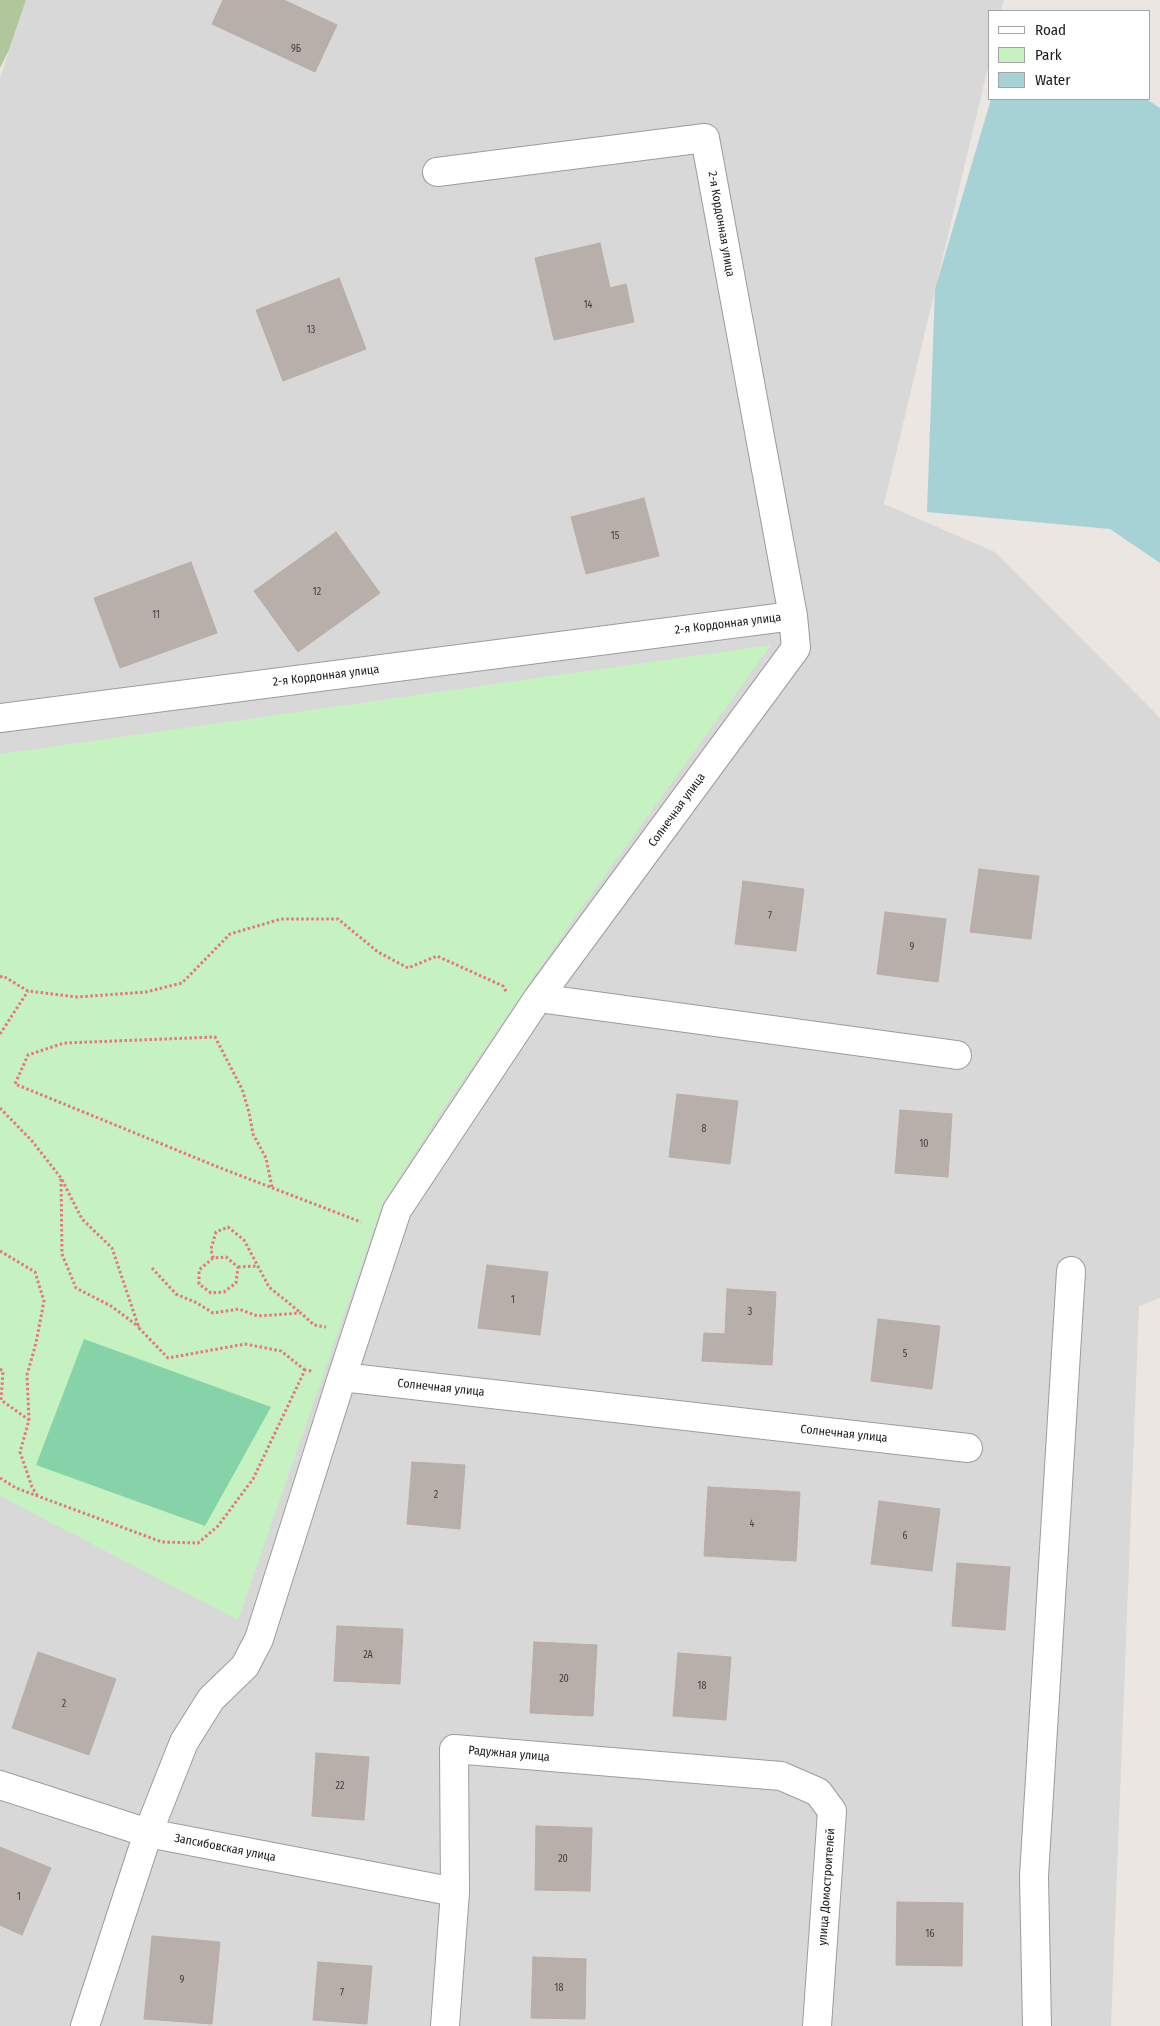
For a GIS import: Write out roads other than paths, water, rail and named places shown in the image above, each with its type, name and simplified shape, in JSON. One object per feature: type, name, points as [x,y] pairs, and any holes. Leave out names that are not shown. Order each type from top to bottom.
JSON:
[{"type":"street","name":"2-я Кордонная улица","points":[[0,718],[793,616],[706,138],[437,172]]},
{"type":"street","name":"Солнечная улица","points":[[793,616],[796,648],[532,1009],[398,1210],[342,1377],[968,1448]]},
{"type":"street","points":[[532,1009],[957,1055]]},
{"type":"street","points":[[1037,2026],[1034,1876],[1071,1271]]},
{"type":"street","points":[[85,2026],[148,1834],[184,1742],[212,1699],[245,1666],[259,1639],[342,1377]]},
{"type":"street","name":"Радужная улица","points":[[445,2026],[455,1892],[454,1749],[781,1776]]},
{"type":"street","name":"улица Домостроителей","points":[[781,1776],[818,1792],[832,1811],[816,2026]]},
{"type":"street","name":"Запсибовская улица","points":[[0,1785],[148,1834],[455,1892]]},
{"type":"water","points":[[991,100],[1148,100],[1160,108],[1160,563],[1110,529],[927,512],[935,289]]}]
